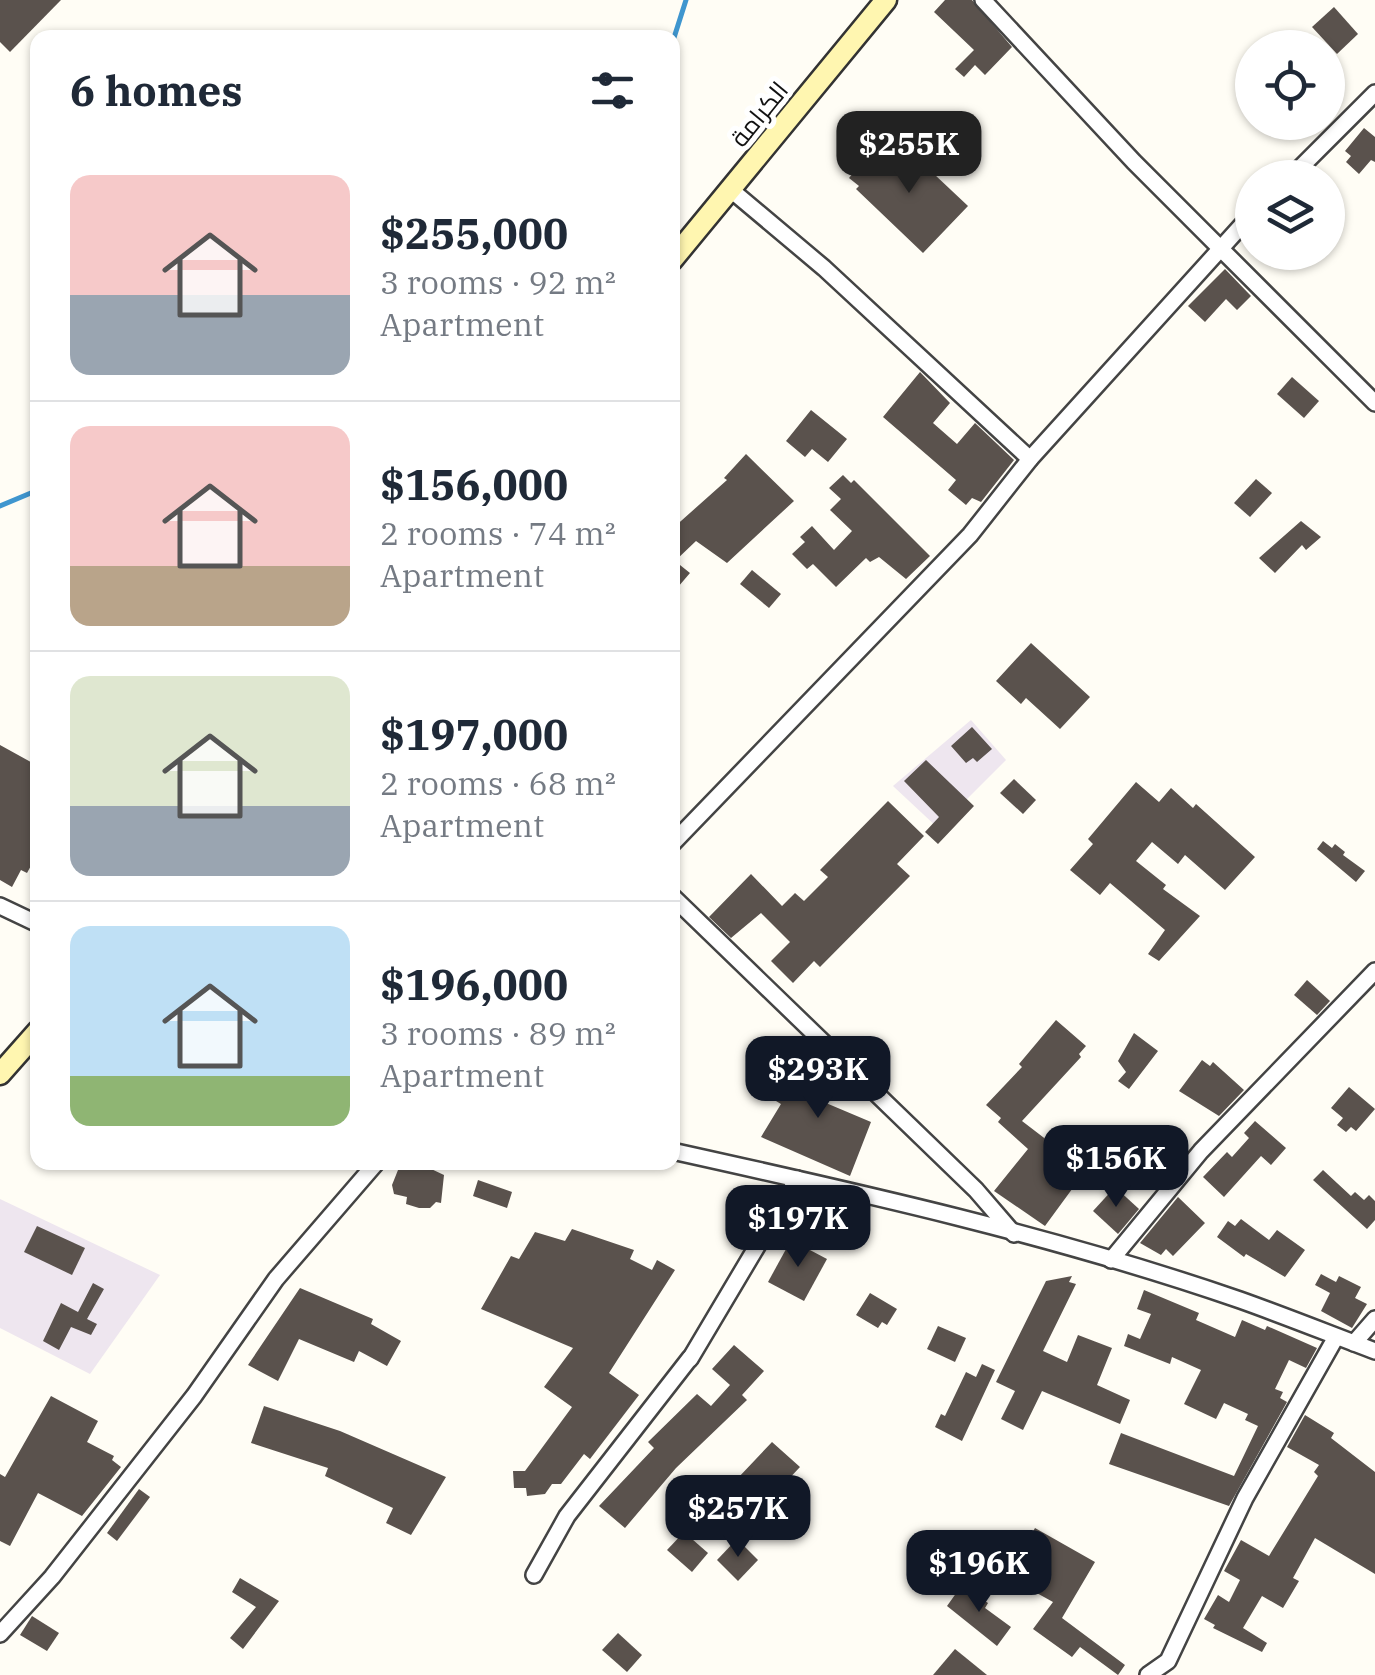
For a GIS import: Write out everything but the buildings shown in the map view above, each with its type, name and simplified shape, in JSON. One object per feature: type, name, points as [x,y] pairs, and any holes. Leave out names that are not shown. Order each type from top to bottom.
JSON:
[{"type":"main road","name":"الكرامة","points":[[680,250],[886,0]]},
{"type":"main road","points":[[0,1074],[30,1040]]},
{"type":"street","points":[[982,0],[1218,248],[1375,402]]},
{"type":"street","points":[[1308,160],[1375,93]]},
{"type":"street","points":[[730,189],[824,268],[1030,459]]},
{"type":"street","points":[[680,836],[970,536],[1030,459],[1235,231]]},
{"type":"street","points":[[680,904],[976,1190],[1014,1234]]},
{"type":"street","points":[[0,906],[30,920]]},
{"type":"street","points":[[1110,1260],[1201,1151],[1375,970]]},
{"type":"street","points":[[680,1153],[1110,1260],[1239,1300],[1375,1351]]},
{"type":"street","points":[[0,1634],[52,1576],[194,1396],[276,1279],[371,1170]]},
{"type":"street","points":[[534,1575],[567,1516],[690,1358],[797,1179]]},
{"type":"street","points":[[1354,1343],[1375,1319]]},
{"type":"street","points":[[1148,1675],[1168,1661],[1245,1498],[1336,1336]]},
{"type":"shaded area","points":[[971,720],[1006,760],[938,828],[893,786]]},
{"type":"shaded area","points":[[0,1199],[160,1275],[90,1374],[0,1328]]},
{"type":"waterway","points":[[676,30],[686,0]]},
{"type":"waterway","points":[[0,506],[30,493]]}]
